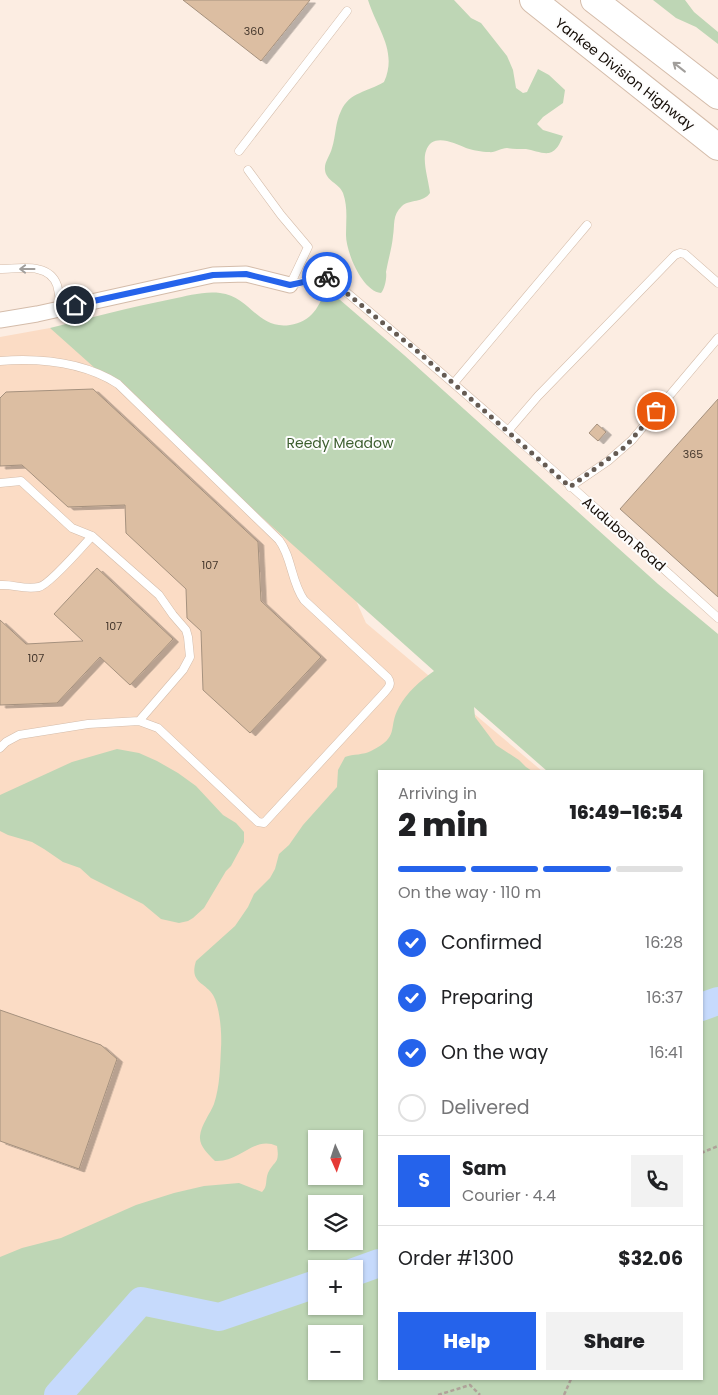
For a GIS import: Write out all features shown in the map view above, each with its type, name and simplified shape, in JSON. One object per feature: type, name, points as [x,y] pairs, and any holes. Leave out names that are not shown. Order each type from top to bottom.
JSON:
[{"type":"highway","name":"Yankee Division Highway","points":[[533,0],[718,147]]},
{"type":"highway","points":[[594,0],[718,96]]},
{"type":"street","name":"Audubon Road","points":[[0,320],[213,275],[251,275],[290,285]]},
{"type":"lane","points":[[239,151],[347,11]]},
{"type":"lane","points":[[248,170],[281,215],[308,246],[290,285]]},
{"type":"lane","points":[[454,383],[587,225]]},
{"type":"lane","points":[[508,431],[538,396],[675,255],[680,253],[686,255],[718,283]]},
{"type":"lane","points":[[0,269],[41,269],[50,274],[57,284],[61,308]]},
{"type":"lane","name":"Audubon Road","points":[[290,285],[326,276],[454,383],[570,487],[606,516],[718,618]]},
{"type":"lane","points":[[570,487],[608,461],[632,440],[718,338]]},
{"type":"lane","points":[[0,361],[61,362],[99,374],[118,384],[279,540],[286,552],[298,590],[304,600],[388,678],[390,683],[383,694],[264,823],[258,822],[158,728],[139,722],[106,722],[28,733],[12,738],[0,748]]},
{"type":"lane","points":[[0,483],[22,482],[72,528],[92,536],[159,595],[186,630],[190,657],[183,670],[139,722]]},
{"type":"lane","points":[[0,585],[23,588],[43,586],[92,536]]},
{"type":"path","points":[[703,1152],[718,1146]]},
{"type":"path","points":[[564,1395],[572,1380]]},
{"type":"path","points":[[438,1395],[470,1385],[480,1395]]},
{"type":"shaded area","points":[[50,328],[139,349],[345,576],[366,623],[541,770],[378,770],[378,1165],[363,1174],[363,1130],[308,1130],[308,1185],[346,1185],[330,1195],[308,1195],[308,1206],[0,1288],[0,337]]},
{"type":"green space","points":[[368,0],[454,0],[471,18],[481,23],[507,56],[513,70],[516,88],[523,93],[527,92],[538,69],[549,75],[565,90],[563,103],[543,117],[537,124],[543,130],[563,136],[558,146],[552,152],[543,153],[526,149],[507,148],[493,152],[483,152],[468,149],[444,140],[438,140],[429,145],[425,160],[430,193],[424,198],[405,204],[397,213],[394,220],[392,245],[384,289],[381,293],[374,291],[356,270],[347,242],[345,198],[341,190],[328,177],[325,170],[325,164],[331,151],[338,120],[344,105],[359,93],[384,82],[388,71],[389,60],[385,40]]},
{"type":"green space","points":[[653,0],[685,0],[694,12],[718,32],[718,44],[696,27],[676,18]]},
{"type":"green space","name":"Reedy Meadow","points":[[325,287],[404,355],[658,584],[718,634],[718,1395],[0,1395],[0,1257],[22,1248],[61,1238],[136,1205],[174,1193],[204,1186],[239,1183],[262,1192],[264,1190],[268,1173],[277,1159],[277,1146],[261,1144],[232,1158],[215,1161],[204,1150],[200,1140],[204,1124],[214,1104],[217,1090],[221,1036],[219,1013],[215,1000],[210,991],[196,978],[194,968],[196,961],[235,926],[254,894],[270,878],[275,869],[279,854],[289,845],[303,825],[337,787],[338,770],[345,757],[368,752],[386,741],[392,732],[402,701],[414,687],[434,671],[50,328],[157,302],[208,293],[230,295],[269,323],[279,325],[290,325],[304,320],[318,307]]},
{"type":"green space","points":[[117,749],[139,753],[178,773],[196,786],[223,815],[236,823],[244,832],[244,842],[231,866],[226,871],[204,908],[188,921],[179,923],[161,919],[143,904],[91,878],[80,868],[63,862],[32,842],[0,831],[0,795],[72,762]]},
{"type":"building","points":[[183,0],[310,0],[261,61]]},
{"type":"building","points":[[93,389],[258,542],[261,601],[321,657],[250,733],[203,690],[201,631],[187,618],[186,589],[126,533],[125,505],[68,507],[22,465],[0,466],[0,398],[6,392]]},
{"type":"building","points":[[718,399],[718,597],[620,509]]},
{"type":"building","points":[[597,424],[606,432],[598,441],[589,433]]},
{"type":"building","points":[[97,568],[173,639],[130,685],[100,657],[57,703],[0,705],[0,620],[26,644],[83,641],[54,614]]},
{"type":"building","points":[[0,1010],[101,1045],[117,1059],[79,1169],[0,1141]]},
{"type":"waterway","points":[[703,1006],[718,1001]]},
{"type":"waterway","points":[[363,1269],[378,1263]]},
{"type":"waterway","points":[[58,1395],[141,1301],[219,1317],[308,1287]]},
{"type":"way so far","points":[[327,277],[417,351],[570,487],[626,446],[656,411]]},
{"type":"route","points":[[75,305],[213,275],[246,274],[290,285],[327,277]]}]
